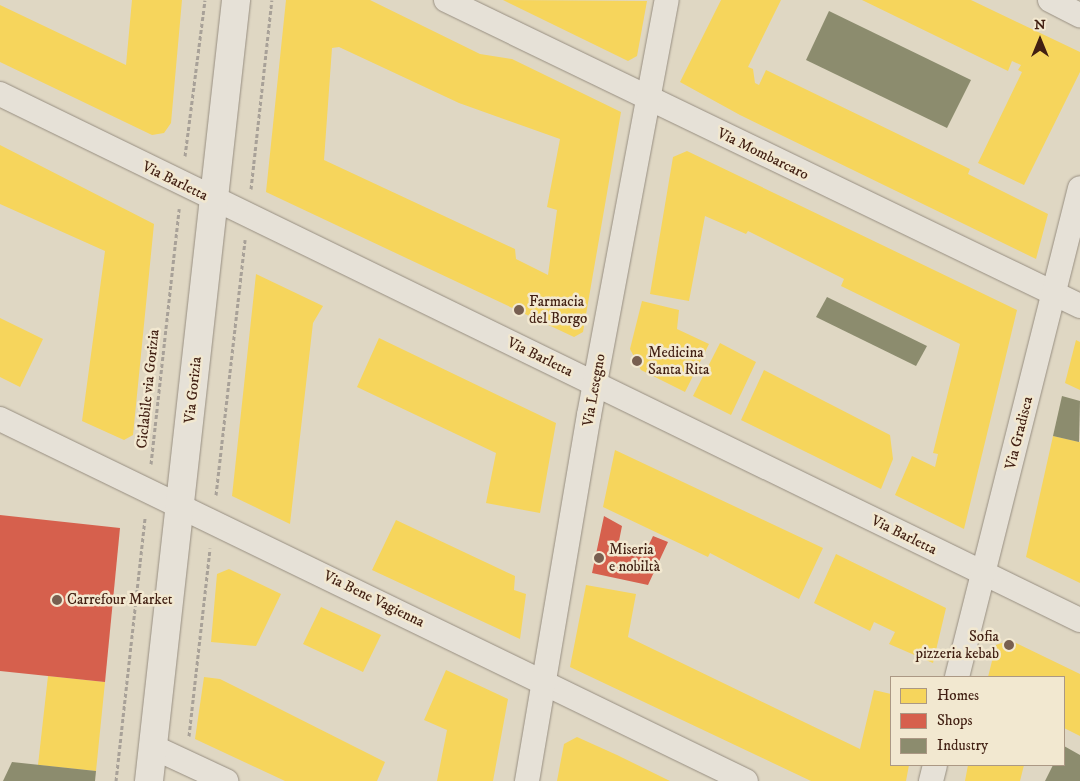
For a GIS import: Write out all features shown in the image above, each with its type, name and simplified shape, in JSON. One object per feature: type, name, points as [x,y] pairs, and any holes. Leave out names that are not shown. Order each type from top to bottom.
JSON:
[{"type":"street","name":"Via Gorizia","points":[[149,781],[236,0]]},
{"type":"street","name":"Via Mombarcaro","points":[[446,0],[649,100],[1080,306]]},
{"type":"street","name":"Via Lesegno","points":[[527,781],[596,384],[667,0]]},
{"type":"street","points":[[1050,0],[1080,15]]},
{"type":"street","name":"Via Barletta","points":[[0,94],[214,200],[1080,620]]},
{"type":"street","name":"Via Gradisca","points":[[957,676],[1080,188]]},
{"type":"street","name":"Via Bene Vagienna","points":[[0,419],[746,781]]},
{"type":"street","points":[[153,747],[226,781]]},
{"type":"street","points":[[931,781],[935,766]]},
{"type":"path","name":"Ciclabile via Gorizia","points":[[116,781],[204,0]]},
{"type":"path","points":[[186,762],[272,0]]},
{"type":"building: Homes","points":[[132,0],[182,0],[171,123],[164,133],[152,135],[0,62],[0,5],[126,65]]},
{"type":"building: Homes","points":[[286,0],[370,0],[480,54],[512,59],[621,112],[583,332],[574,337],[266,192]],"holes":[[[339,47],[459,103],[560,139],[547,207],[557,210],[548,275],[516,259],[515,249],[324,160],[332,48]]]},
{"type":"building: Homes","points":[[503,0],[647,1],[637,56],[628,61]]},
{"type":"building: Homes","points":[[721,0],[781,0],[748,67],[753,69],[755,83],[759,85],[766,70],[970,169],[968,174],[1048,214],[1036,259],[740,115],[680,82]]},
{"type":"building: Homes","points":[[862,0],[971,0],[1080,52],[1080,72],[1024,185],[978,163],[1022,72],[1018,70],[1021,65],[1012,61],[1008,71]]},
{"type":"building: Homes","points":[[0,145],[154,224],[133,435],[124,440],[82,421],[105,251],[0,204]]},
{"type":"building: Homes","points":[[687,151],[1017,310],[964,529],[895,495],[912,456],[935,467],[938,454],[933,453],[960,344],[841,286],[844,279],[748,231],[746,234],[705,216],[689,301],[650,294],[673,157]]},
{"type":"building: Homes","points":[[256,274],[323,306],[313,323],[290,524],[232,496]]},
{"type":"building: Homes","points":[[642,301],[679,310],[677,329],[709,344],[685,392],[641,370],[630,349]]},
{"type":"building: Homes","points":[[0,318],[43,339],[20,387],[0,377]]},
{"type":"building: Homes","points":[[379,338],[556,423],[540,513],[486,503],[496,453],[357,387]]},
{"type":"building: Homes","points":[[1076,340],[1080,342],[1080,390],[1065,383]]},
{"type":"building: Homes","points":[[720,343],[756,362],[731,415],[693,396]]},
{"type":"building: Homes","points":[[764,370],[890,435],[893,459],[881,489],[741,420]]},
{"type":"building: Homes","points":[[1053,436],[1080,442],[1080,583],[1026,557]]},
{"type":"building: Homes","points":[[615,450],[823,548],[799,599],[710,553],[708,557],[603,507]]},
{"type":"building: Homes","points":[[396,520],[515,576],[514,590],[526,594],[520,639],[372,570]]},
{"type":"building: Homes","points":[[836,554],[946,608],[933,663],[889,644],[895,632],[874,622],[870,631],[814,603]]},
{"type":"building: Homes","points":[[229,569],[281,594],[256,646],[211,642],[217,574]]},
{"type":"building: Homes","points":[[586,585],[636,594],[628,637],[860,749],[874,690],[890,694],[890,766],[909,766],[906,781],[811,781],[570,667]]},
{"type":"building: Homes","points":[[321,607],[381,635],[363,672],[303,644]]},
{"type":"building: Homes","points":[[1010,640],[1080,674],[1080,736],[1065,728],[1065,676],[988,676],[996,645]]},
{"type":"building: Homes","points":[[446,670],[508,699],[493,781],[437,781],[447,730],[424,720]]},
{"type":"building: Homes","points":[[48,676],[105,682],[96,771],[38,765]]},
{"type":"building: Homes","points":[[204,677],[220,679],[385,762],[377,781],[285,781],[195,739]]},
{"type":"building: Homes","points":[[577,737],[670,781],[557,781],[564,744]]},
{"type":"building: Homes","points":[[968,766],[1024,766],[1020,781],[965,781]]},
{"type":"building: Shops","name":"Carrefour Market","points":[[0,515],[120,528],[105,682],[0,671]]},
{"type":"building: Shops","points":[[604,516],[622,526],[617,551],[643,557],[653,536],[668,542],[648,585],[592,573]]},
{"type":"building: Industry","points":[[829,11],[971,80],[947,128],[806,60]]},
{"type":"building: Industry","points":[[827,297],[927,346],[916,366],[816,317]]},
{"type":"building: Industry","points":[[1062,396],[1080,401],[1079,442],[1053,436]]},
{"type":"building: Industry","points":[[1065,747],[1080,755],[1080,781],[1045,781],[1052,766],[1065,766]]},
{"type":"building: Industry","points":[[12,762],[96,771],[95,781],[3,781]]},
{"type":"place","name":"Farmacia del Borgo","points":[[519,310]]},
{"type":"place","name":"Medicina Santa Rita","points":[[637,361]]},
{"type":"place","name":"Miseria e nobiltà","points":[[599,558]]},
{"type":"place","name":"Carrefour Market","points":[[57,600]]},
{"type":"place","name":"Sofia pizzeria kebab","points":[[1009,645]]}]
